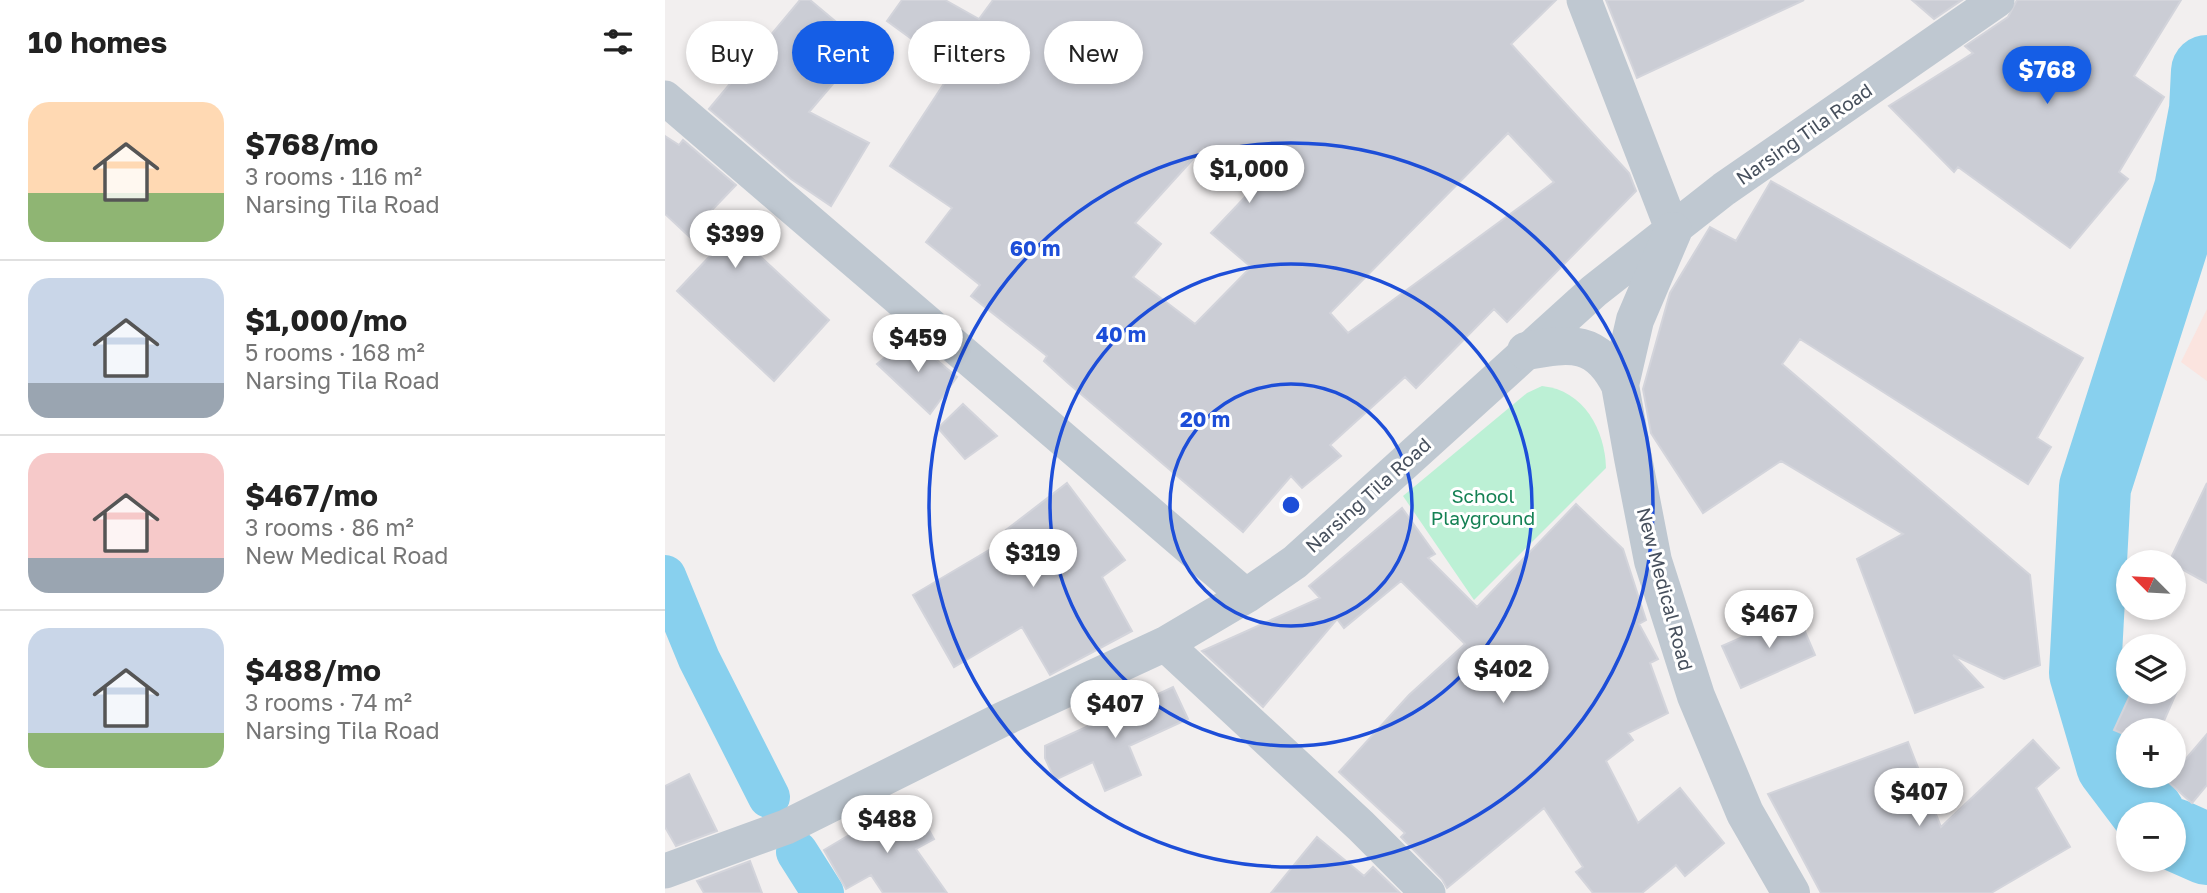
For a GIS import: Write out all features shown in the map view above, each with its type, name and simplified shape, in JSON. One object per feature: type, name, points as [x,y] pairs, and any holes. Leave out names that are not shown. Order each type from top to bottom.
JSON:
[{"type":"street","points":[[1584,0],[1673,231]]},
{"type":"street","name":"Narsing Tila Road","points":[[665,871],[786,827],[1001,720],[1165,644],[1246,596],[1294,562],[1594,291],[1724,189],[1997,0]]},
{"type":"street","points":[[665,99],[1246,596]]},
{"type":"street","name":"New Medical Road","points":[[1673,231],[1633,328],[1620,385],[1651,550],[1678,644],[1711,738],[1745,814],[1791,893]]},
{"type":"street","points":[[1526,351],[1562,345],[1581,347],[1604,359],[1620,385]]},
{"type":"street","points":[[1165,644],[1361,825],[1428,893]]},
{"type":"shaded area","points":[[2207,309],[2207,381],[2181,362]]},
{"type":"green space","name":"School Playground","points":[[1542,386],[1570,395],[1589,414],[1601,440],[1606,468],[1474,600],[1403,496],[1527,393]]},
{"type":"building","points":[[800,0],[810,0],[835,21],[792,21],[792,84],[833,84],[809,112],[869,143],[831,206],[791,179],[709,109],[730,84],[778,84],[778,26]]},
{"type":"building","points":[[902,0],[945,0],[979,19],[993,0],[1556,0],[1511,44],[1629,173],[1636,191],[1507,322],[1494,309],[1416,388],[1405,377],[1330,445],[1341,456],[1302,488],[1291,476],[1243,532],[1068,383],[1044,361],[1047,356],[971,296],[980,285],[926,242],[952,208],[890,166],[944,84],[1030,84],[1030,21],[908,21],[908,36],[894,26],[894,21],[887,21]],"holes":[[[1508,133],[1554,182],[1348,333],[1330,313]],[[1203,148],[1247,195],[1211,233],[1251,267],[1195,324],[1133,277],[1161,244],[1135,223]]]},
{"type":"building","points":[[1606,0],[1804,0],[1637,78]]},
{"type":"building","points":[[1912,0],[1962,0],[1934,19]]},
{"type":"building","points":[[2017,0],[2181,0],[2134,76],[2164,97],[2119,172],[2128,179],[2070,248],[1958,167],[1954,172],[1889,106],[1973,53],[1965,46],[2008,17]]},
{"type":"building","points":[[665,136],[679,145],[683,140],[736,185],[711,211],[829,320],[774,381],[677,291],[710,256],[665,214]]},
{"type":"building","points":[[1771,181],[2083,358],[2037,438],[2051,447],[2028,484],[1800,339],[1782,364],[2030,575],[2040,665],[2004,679],[1953,655],[1983,687],[1915,713],[1857,559],[1903,534],[1781,461],[1703,513],[1651,433],[1643,389],[1670,293],[1710,227],[1736,241]]},
{"type":"building","points":[[909,337],[957,377],[930,414],[877,364]]},
{"type":"building","points":[[963,404],[997,436],[965,459],[938,428]]},
{"type":"building","points":[[1067,483],[1125,560],[1102,577],[1132,631],[1050,675],[1022,627],[954,667],[913,595],[1011,537],[1006,530]]},
{"type":"building","points":[[2207,483],[2207,583],[2186,571],[2186,550],[2175,550]]},
{"type":"building","points":[[1576,504],[1623,549],[1646,620],[1639,624],[1658,659],[1650,663],[1668,713],[1628,733],[1633,740],[1606,761],[1638,823],[1680,788],[1724,843],[1685,876],[1676,865],[1642,893],[1593,893],[1576,872],[1583,867],[1544,808],[1447,888],[1442,879],[1401,837],[1405,833],[1339,772],[1409,695],[1465,644],[1401,581],[1344,628],[1337,619],[1263,707],[1202,651],[1320,598],[1309,586],[1402,508],[1435,554],[1428,558],[1477,607]]},
{"type":"building","points":[[1797,613],[1815,655],[1741,688],[1722,646]]},
{"type":"building","points":[[1173,687],[1188,719],[1129,746],[1141,775],[1105,791],[1093,762],[1055,780],[1045,758],[1045,746]]},
{"type":"building","points":[[2126,704],[2171,704],[2165,718],[2120,718]]},
{"type":"building","points":[[2207,734],[2207,785],[2192,803],[2175,788],[2186,788],[2186,759]]},
{"type":"building","points":[[2033,740],[2059,768],[2036,788],[2070,847],[1991,893],[1821,893],[1768,794],[1908,742],[1941,827]]},
{"type":"building","points":[[689,774],[717,831],[676,846],[665,827],[665,786]]},
{"type":"building","points":[[915,805],[934,839],[916,849],[947,893],[883,893],[871,875],[846,889],[824,850],[893,809],[895,814]]},
{"type":"building","points":[[1317,837],[1364,876],[1373,867],[1400,893],[1271,893]]},
{"type":"building","points":[[750,861],[762,893],[704,893],[697,881]]},
{"type":"waterway","points":[[2140,802],[2112,765],[2085,673],[2095,487],[2190,189],[2205,110],[2207,71]]},
{"type":"waterway","points":[[665,576],[699,659],[769,797]]},
{"type":"waterway","points":[[2186,840],[2207,849]]},
{"type":"waterway","points":[[797,852],[823,893]]}]
